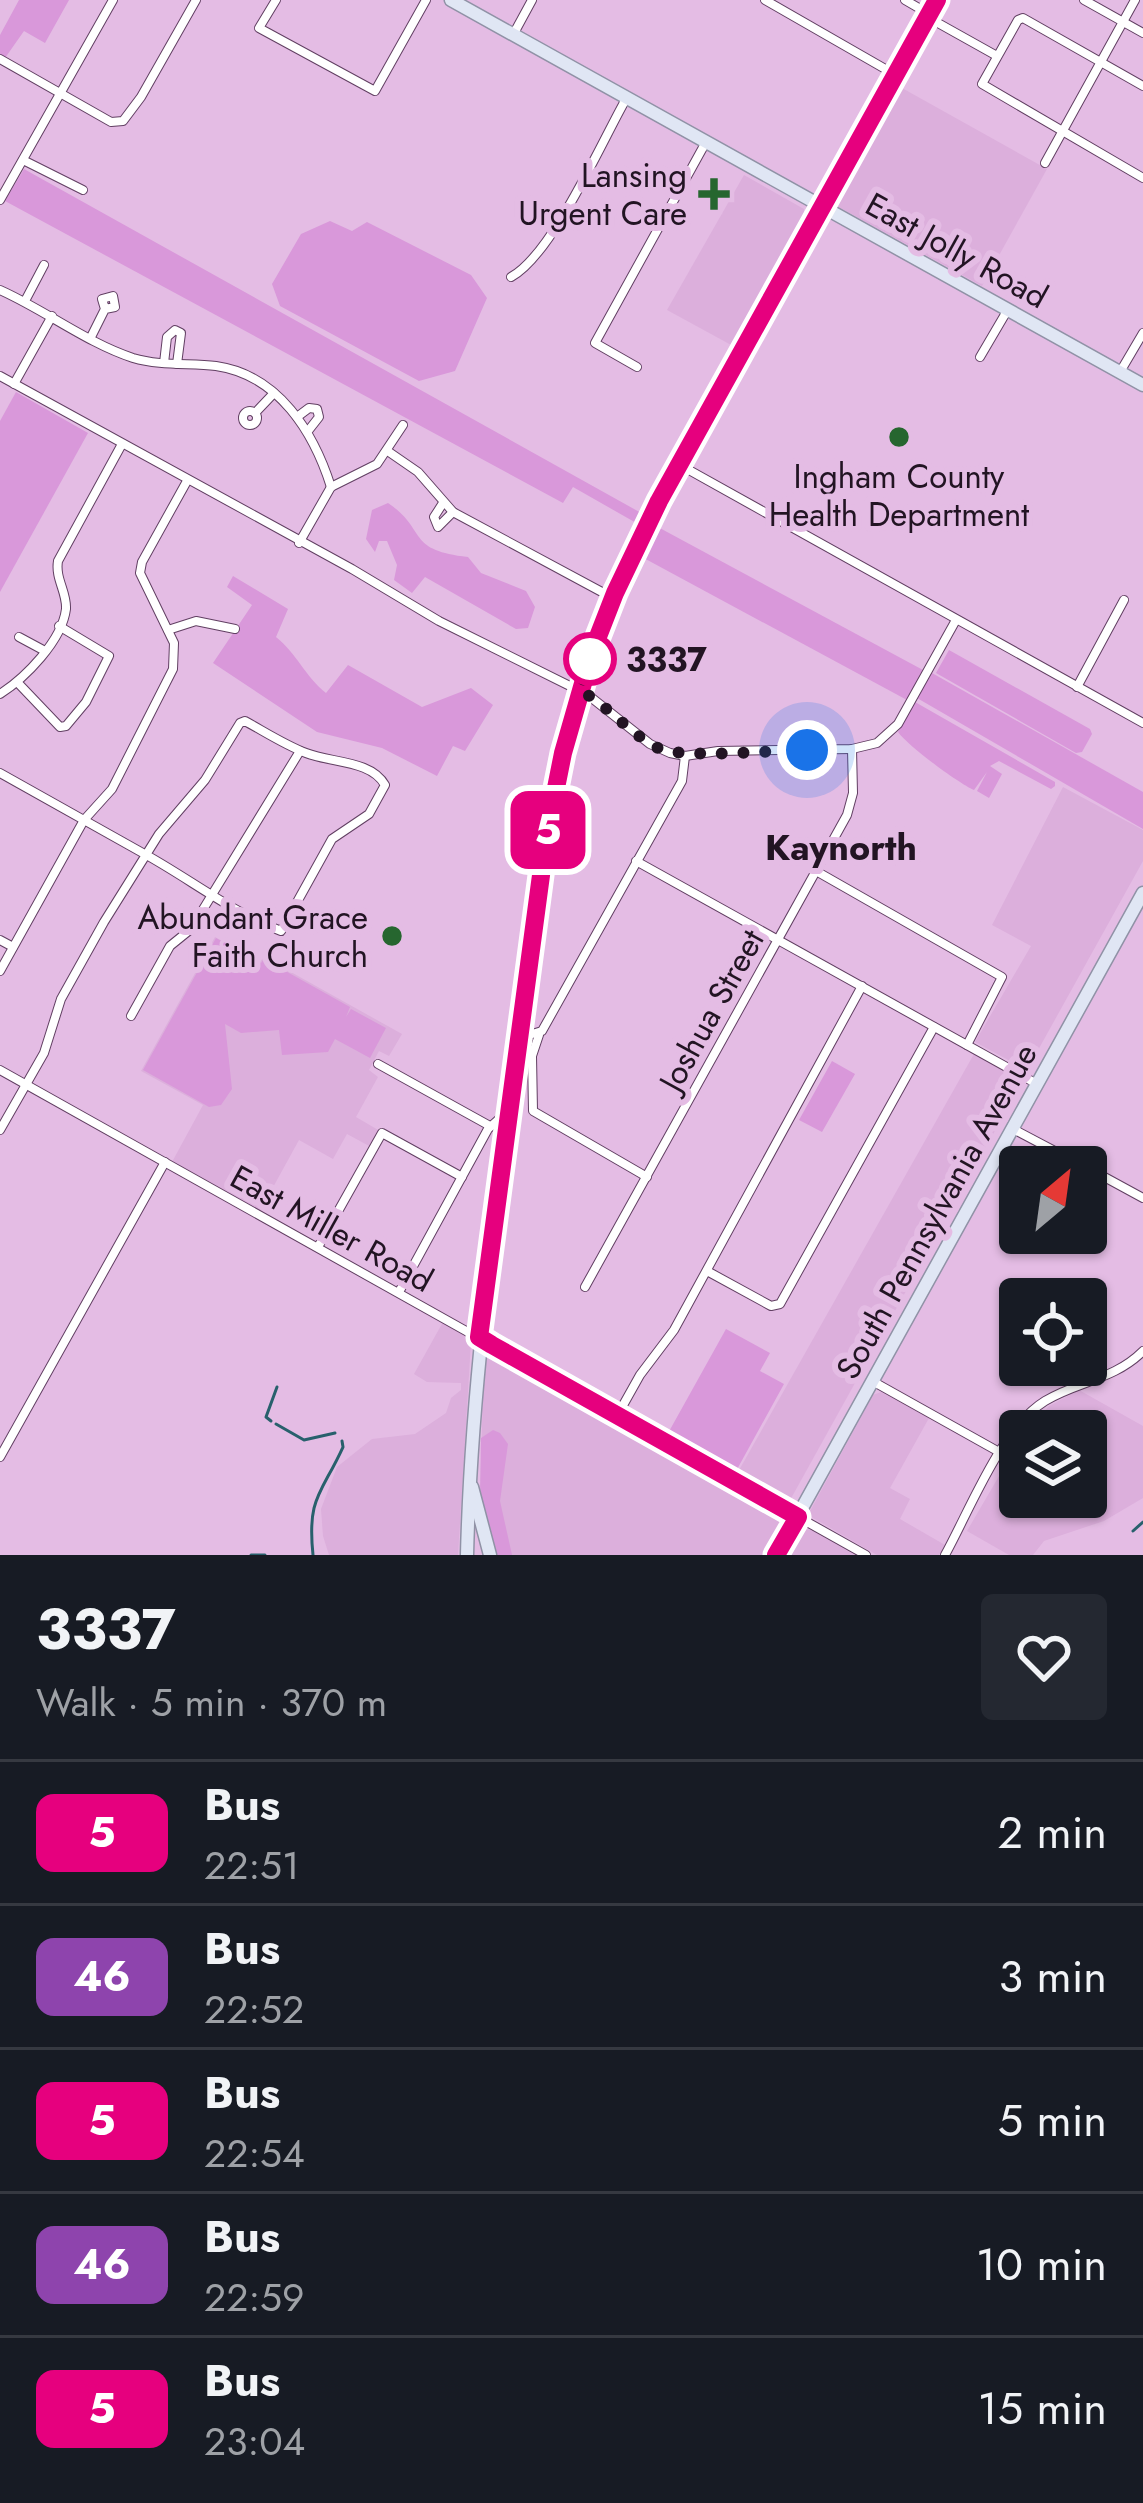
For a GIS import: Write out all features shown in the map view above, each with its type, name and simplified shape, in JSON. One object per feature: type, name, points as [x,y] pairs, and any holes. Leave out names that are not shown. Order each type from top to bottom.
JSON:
[{"type":"main road","name":"East Jolly Road","points":[[451,0],[1143,385]]},
{"type":"main road","points":[[466,1555],[479,1337],[552,804],[580,690],[613,598],[679,464],[937,0]]},
{"type":"main road","name":"South Pennsylvania Avenue","points":[[776,1555],[1143,893]]},
{"type":"main road","points":[[469,1481],[486,1555]]},
{"type":"main road","points":[[467,1522],[486,1555]]},
{"type":"street","points":[[0,200],[113,0]]},
{"type":"street","points":[[0,59],[111,122],[123,122],[196,0]]},
{"type":"street","points":[[276,0],[260,28],[375,91],[426,0]]},
{"type":"street","points":[[513,35],[532,0]]},
{"type":"street","points":[[764,0],[894,74]]},
{"type":"street","points":[[904,0],[997,56]]},
{"type":"street","points":[[1084,0],[1143,33]]},
{"type":"street","points":[[1045,163],[1136,0]]},
{"type":"street","points":[[1143,86],[1023,18],[982,84],[1143,178]]},
{"type":"street","points":[[511,277],[524,270],[545,243],[626,98]]},
{"type":"street","points":[[637,367],[595,343],[706,142]]},
{"type":"street","points":[[23,160],[83,190]]},
{"type":"street","points":[[25,301],[44,265]]},
{"type":"street","points":[[0,290],[134,358],[220,367],[251,377],[274,393],[308,431],[332,488]]},
{"type":"street","points":[[91,337],[105,309]]},
{"type":"street","points":[[980,356],[1008,310]]},
{"type":"street","points":[[14,384],[52,316]]},
{"type":"street","points":[[164,363],[167,337],[176,330],[181,333],[177,364]]},
{"type":"street","points":[[1120,372],[1143,333]]},
{"type":"street","points":[[0,376],[440,621],[580,690],[650,744],[686,756],[718,751],[852,749],[877,743],[891,733],[956,620]]},
{"type":"street","points":[[255,412],[274,393]]},
{"type":"street","points":[[297,417],[317,409],[320,417],[308,431]]},
{"type":"street","points":[[299,543],[332,488],[377,464],[404,425]]},
{"type":"street","points":[[0,694],[18,683],[59,626],[66,606],[58,586],[58,561],[122,444]]},
{"type":"street","points":[[389,452],[418,472],[453,512],[613,598]]},
{"type":"street","points":[[679,464],[1142,721]]},
{"type":"street","points":[[0,971],[84,820],[112,789],[173,669],[175,652],[168,630],[140,572],[187,481]]},
{"type":"street","points":[[443,503],[434,518],[438,527],[453,512]]},
{"type":"street","points":[[1077,687],[1124,600]]},
{"type":"street","points":[[168,630],[196,621],[236,628]]},
{"type":"street","points":[[18,683],[56,724],[66,726],[86,701],[109,661],[106,652],[59,626]]},
{"type":"street","points":[[19,637],[45,651]]},
{"type":"street","points":[[0,773],[147,855],[209,897],[280,931],[332,838],[369,814],[385,782],[363,768],[300,751],[245,721],[240,723],[214,768],[172,816],[147,855],[61,999],[47,1045],[0,1130]]},
{"type":"street","name":"Joshua Street","points":[[585,1287],[850,802],[852,749]]},
{"type":"street","points":[[131,1016],[170,946],[191,929],[300,751]]},
{"type":"street","points":[[647,1177],[536,1114],[532,1056],[539,1035],[682,781],[686,756]]},
{"type":"street","points":[[636,861],[1037,1084]]},
{"type":"street","points":[[815,871],[1000,975],[1003,981],[967,1045]]},
{"type":"street","points":[[0,940],[13,947]]},
{"type":"street","points":[[617,1416],[674,1330],[862,986]]},
{"type":"street","points":[[706,1270],[776,1306],[934,1027]]},
{"type":"street","points":[[519,1038],[539,1035]]},
{"type":"street","points":[[378,1064],[490,1126]]},
{"type":"street","name":"East Miller Road","points":[[0,1070],[866,1555]]},
{"type":"street","points":[[399,1292],[490,1126],[509,1110]]},
{"type":"street","points":[[1013,1129],[1046,1146]]},
{"type":"street","points":[[318,1247],[382,1133],[462,1177]]},
{"type":"street","points":[[0,1457],[165,1162]]},
{"type":"street","points":[[1107,1178],[1143,1198]]},
{"type":"street","points":[[1034,1410],[1042,1402],[1106,1378],[1143,1351]]},
{"type":"street","points":[[872,1382],[999,1452]]},
{"type":"street","points":[[945,1555],[999,1457]]},
{"type":"shaded area","points":[[19,0],[69,0],[45,43],[24,31],[5,58],[0,55],[0,35]]},
{"type":"shaded area","points":[[902,88],[1047,169],[982,286],[837,206]]},
{"type":"shaded area","points":[[24,169],[643,514],[638,524],[573,487],[563,503],[5,201]]},
{"type":"shaded area","points":[[744,175],[804,213],[733,346],[667,310]]},
{"type":"shaded area","points":[[330,221],[352,231],[367,222],[471,275],[487,298],[455,371],[419,381],[280,306],[272,284],[301,234]]},
{"type":"shaded area","points":[[16,392],[88,433],[0,592],[0,421]]},
{"type":"shaded area","points":[[388,503],[426,544],[468,557],[481,573],[526,591],[535,607],[528,628],[516,629],[425,577],[412,593],[394,580],[397,565],[387,541],[379,541],[375,552],[366,539],[372,510]]},
{"type":"shaded area","points":[[656,526],[923,670],[907,700],[640,556]]},
{"type":"shaded area","points":[[233,576],[288,609],[276,637],[326,693],[348,665],[422,707],[471,688],[493,705],[465,751],[453,746],[437,776],[382,748],[317,732],[213,663],[252,605],[227,587]]},
{"type":"shaded area","points":[[949,650],[1090,729],[1082,752],[1076,753],[936,673]]},
{"type":"shaded area","points":[[932,673],[1143,792],[1143,829],[917,698]]},
{"type":"shaded area","points":[[915,702],[1055,786],[1051,789],[999,761],[990,766],[1002,774],[989,798],[977,791],[987,772],[974,790],[967,786],[898,732]]},
{"type":"shaded area","points":[[1063,787],[1143,830],[1143,861],[1027,1070],[975,1042],[1031,946],[992,925]]},
{"type":"shaded area","points":[[215,937],[260,962],[264,957],[402,1034],[389,1056],[379,1051],[369,1070],[378,1077],[356,1117],[380,1131],[371,1147],[347,1134],[333,1159],[299,1140],[260,1211],[172,1162],[203,1105],[141,1071]]},
{"type":"shaded area","points":[[216,938],[350,1007],[346,1017],[351,1009],[386,1028],[370,1058],[335,1039],[328,1052],[282,1055],[279,1030],[241,1033],[225,1024],[232,1089],[221,1105],[209,1107],[143,1070]]},
{"type":"shaded area","points":[[974,1054],[1022,1082],[789,1502],[738,1472]]},
{"type":"shaded area","points":[[832,1061],[855,1074],[822,1132],[799,1120]]},
{"type":"shaded area","points":[[443,1322],[471,1342],[458,1555],[329,1555],[321,1509],[337,1467],[372,1439],[415,1434],[446,1413],[451,1398],[461,1390],[461,1383],[427,1382],[414,1374]]},
{"type":"shaded area","points":[[726,1329],[770,1353],[760,1371],[784,1384],[735,1473],[667,1435]]},
{"type":"shaded area","points":[[492,1352],[784,1515],[786,1522],[768,1555],[494,1555],[480,1497],[484,1357]]},
{"type":"shaded area","points":[[1079,1390],[1143,1426],[1143,1498],[1104,1521],[1044,1541],[1033,1555],[1009,1555],[967,1531],[999,1476],[999,1518],[1107,1518],[1107,1410],[1045,1410]]},
{"type":"shaded area","points":[[881,1392],[929,1418],[890,1488],[910,1499],[900,1519],[945,1545],[939,1555],[877,1555],[808,1515],[873,1395]]},
{"type":"shaded area","points":[[493,1430],[508,1444],[500,1501],[512,1555],[494,1555],[480,1497],[481,1438]]},
{"type":"shaded area","points":[[805,1529],[855,1555],[784,1555],[797,1533]]},
{"type":"waterway","points":[[271,1421],[266,1417],[277,1387]]},
{"type":"waterway","points":[[276,1424],[304,1440],[335,1433]]},
{"type":"waterway","points":[[313,1555],[314,1508],[342,1441]]},
{"type":"waterway","points":[[1133,1531],[1143,1522]]},
{"type":"waterway","points":[[251,1555],[265,1555]]},
{"type":"bus line","name":"5","points":[[776,1555],[798,1517],[479,1337],[546,838],[563,753],[592,652],[659,501],[937,0]]},
{"type":"place","name":"Lansing Urgent Care","points":[[714,194]]},
{"type":"place","name":"Ingham County Health Department","points":[[899,437]]},
{"type":"place","name":"3337","points":[[590,659]]},
{"type":"place","name":"Abundant Grace Faith Church","points":[[392,936]]},
{"type":"district","name":"Kaynorth","points":[[841,847]]},
{"type":"route","points":[[590,659],[580,690],[670,754],[807,750]]}]
